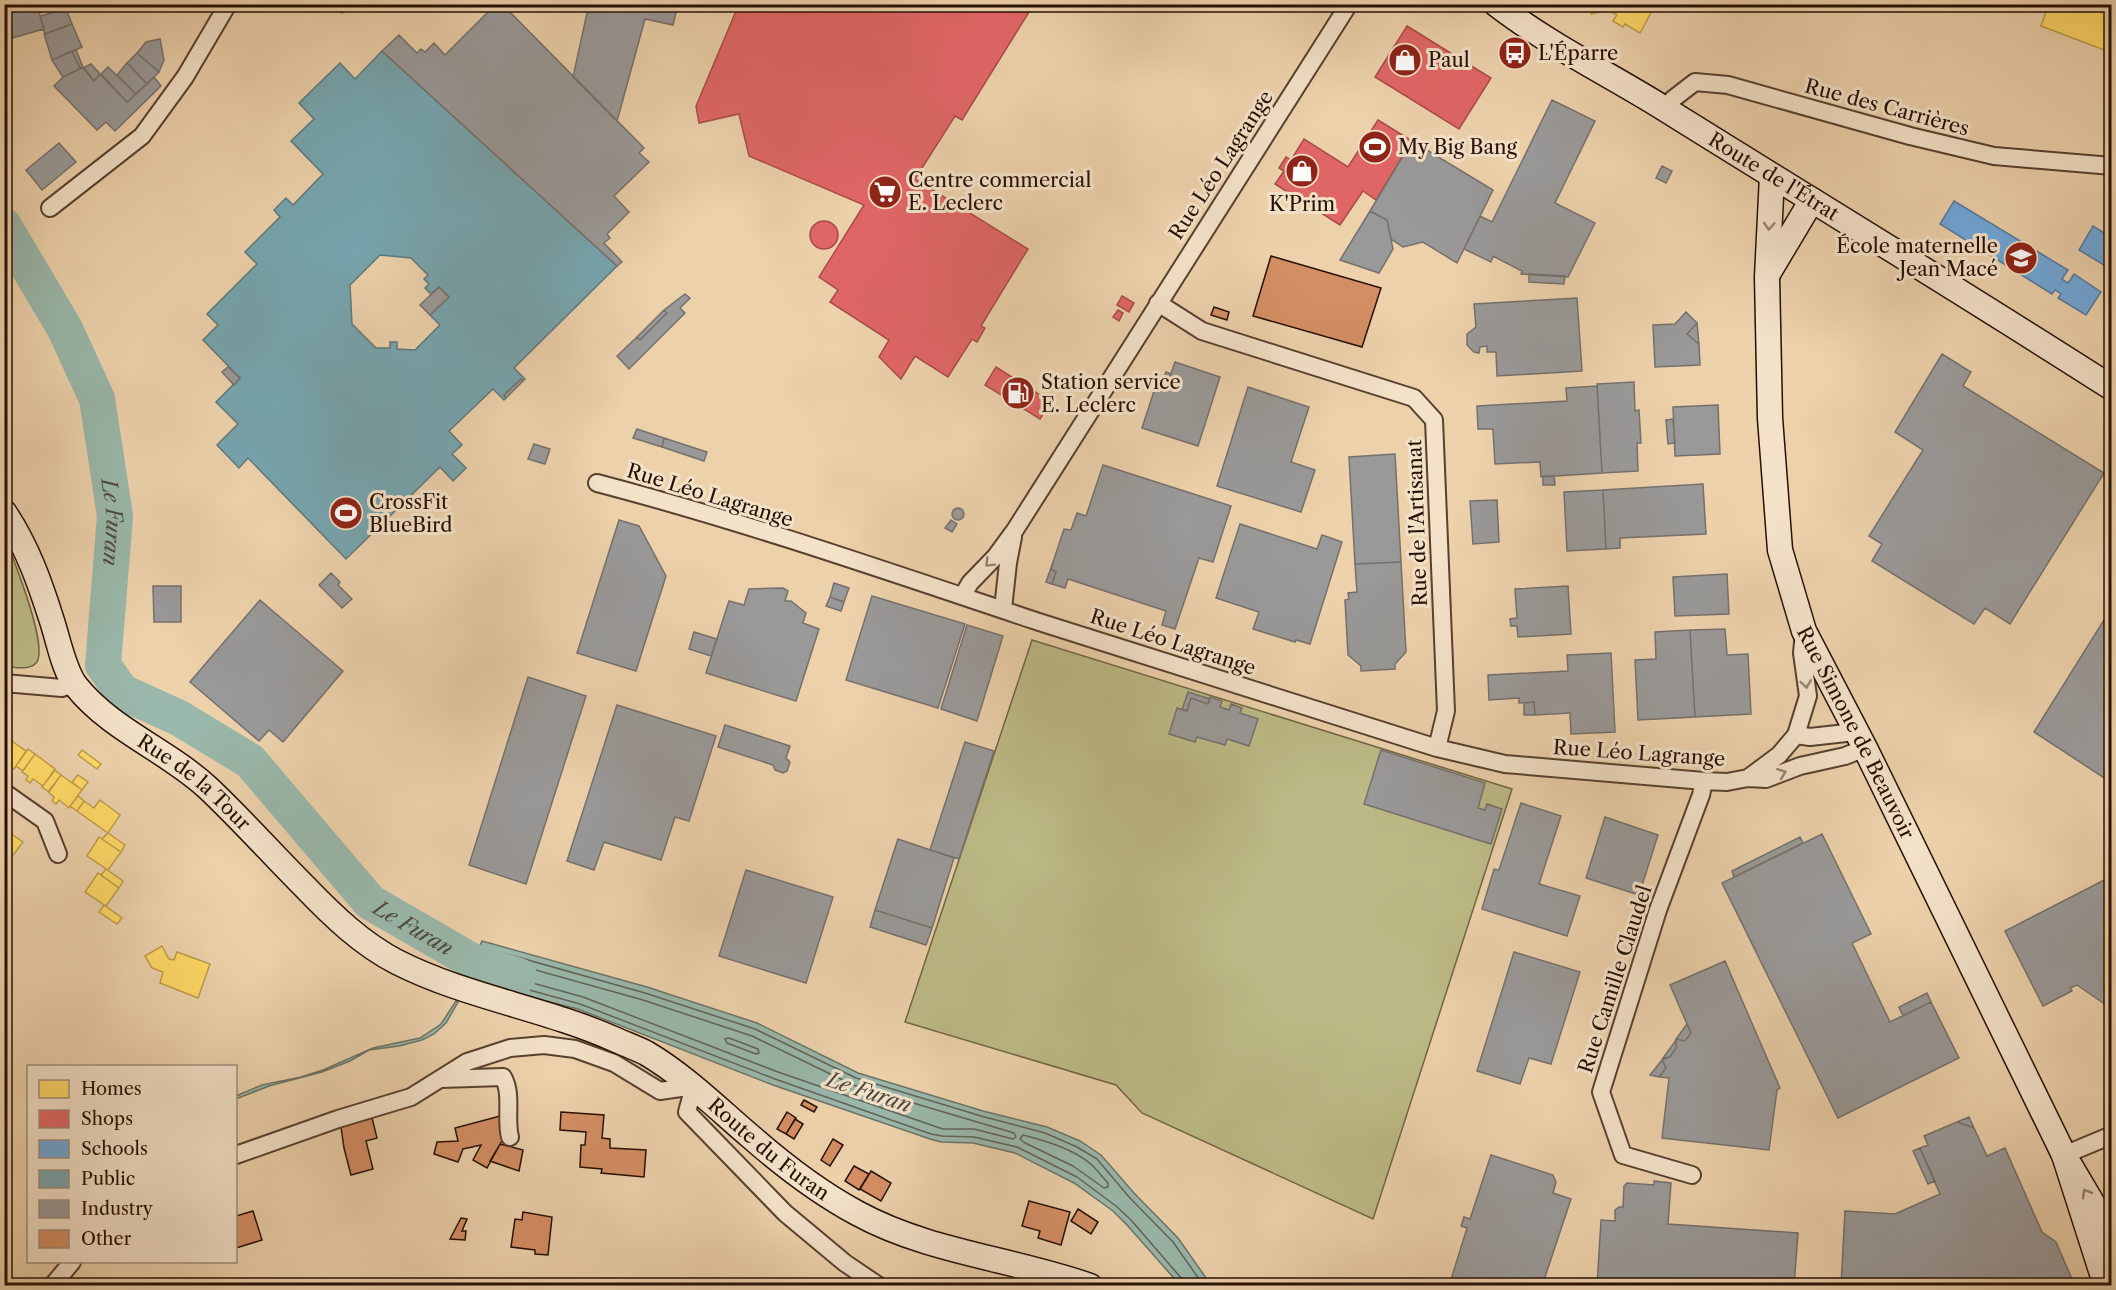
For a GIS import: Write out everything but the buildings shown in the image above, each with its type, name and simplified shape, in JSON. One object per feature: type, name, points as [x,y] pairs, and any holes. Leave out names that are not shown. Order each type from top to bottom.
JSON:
[{"type":"main road","name":"Route de l'Étrat","points":[[1496,4],[1572,56],[1664,109],[1924,268],[2112,388]]},
{"type":"main road","name":"Rue Simone de Beauvoir","points":[[1772,176],[1767,277],[1770,418],[1780,550],[1804,631],[2064,1155],[2103,1221],[2112,1246]]},
{"type":"main road","points":[[1767,277],[1812,200]]},
{"type":"main road","name":"Rue de la Tour","points":[[4,512],[13,525],[37,575],[74,684],[108,718],[176,762],[207,788],[339,921],[394,961],[462,988]]},
{"type":"main road","name":"Route du Furan","points":[[462,988],[584,1025],[645,1052],[694,1086],[787,1167],[861,1215],[897,1231],[951,1248],[1090,1286]]},
{"type":"main road","name":"Rue Simone de Beauvoir","points":[[2064,1155],[2106,1286]]},
{"type":"street","points":[[50,208],[142,136],[185,77],[228,4]]},
{"type":"street","name":"Rue Léo Lagrange","points":[[963,596],[970,583],[996,556],[1015,530],[1348,4]]},
{"type":"street","name":"Rue des Carrières","points":[[1664,109],[1695,82],[1728,85],[1910,136],[1994,156],[2112,166]]},
{"type":"street","name":"Rue de l'Artisanat","points":[[1158,303],[1202,331],[1414,398],[1434,420],[1446,711],[1437,748]]},
{"type":"street","name":"Rue Léo Lagrange","points":[[597,483],[674,503],[1437,748],[1504,764],[1727,782],[1748,778],[1766,779],[1800,766],[1845,756],[1860,740]]},
{"type":"street","points":[[1003,609],[1008,563],[1015,530]]},
{"type":"street","name":"Rue Léo Lagrange","points":[[1748,778],[1779,755],[1796,735],[1808,696],[1802,653],[1804,631]]},
{"type":"street","points":[[4,683],[62,688],[74,684]]},
{"type":"street","points":[[1796,735],[1860,740]]},
{"type":"street","name":"Rue Camille Claudel","points":[[1692,1175],[1623,1155],[1601,1092],[1658,910],[1701,795],[1704,781]]},
{"type":"street","points":[[4,792],[45,821],[58,854]]},
{"type":"street","points":[[237,1155],[338,1119],[411,1097],[467,1062],[510,1048],[544,1045],[575,1049],[614,1063],[660,1091],[694,1086],[687,1112],[785,1213],[845,1263],[879,1286]]},
{"type":"street","points":[[440,1079],[503,1077],[507,1085],[507,1126],[510,1137]]},
{"type":"street","points":[[2064,1155],[2112,1136]]},
{"type":"street","points":[[52,1286],[71,1263]]},
{"type":"shaded area","points":[[4,541],[10,550],[25,590],[38,642],[39,655],[36,663],[25,668],[5,666]]},
{"type":"shaded area","points":[[1032,640],[1512,789],[1373,1219],[1142,1113],[1116,1085],[905,1022]]},
{"type":"water","points":[[482,941],[647,987],[757,1023],[858,1073],[983,1111],[1047,1127],[1080,1141],[1101,1155],[1178,1238],[1211,1285],[1180,1285],[1113,1211],[1074,1183],[1015,1153],[973,1143],[941,1142],[930,1139],[773,1085],[578,1009],[530,997],[468,975]]},
{"type":"water","points":[[456,1001],[458,1002],[446,1023],[434,1034],[422,1040],[369,1050],[350,1061],[322,1072],[269,1086],[237,1099],[237,1096],[262,1085],[323,1070],[373,1048],[420,1038],[441,1024]]},
{"type":"waterway","name":"Le Furan","points":[[4,226],[65,329],[97,399],[115,516],[103,665],[122,692],[179,718],[250,761],[370,902],[470,960],[519,976]]},
{"type":"place","name":"L'Éparre","points":[[1515,53]]},
{"type":"place","name":"Paul","points":[[1405,60]]},
{"type":"place","name":"My Big Bang","points":[[1375,147]]},
{"type":"place","name":"K'Prim","points":[[1302,171]]},
{"type":"place","name":"Centre commercial E. Leclerc","points":[[885,192]]},
{"type":"place","name":"École maternelle Jean Macé","points":[[2021,258]]},
{"type":"place","name":"Station service E. Leclerc","points":[[1018,393]]},
{"type":"place","name":"CrossFit BlueBird","points":[[346,513]]}]
